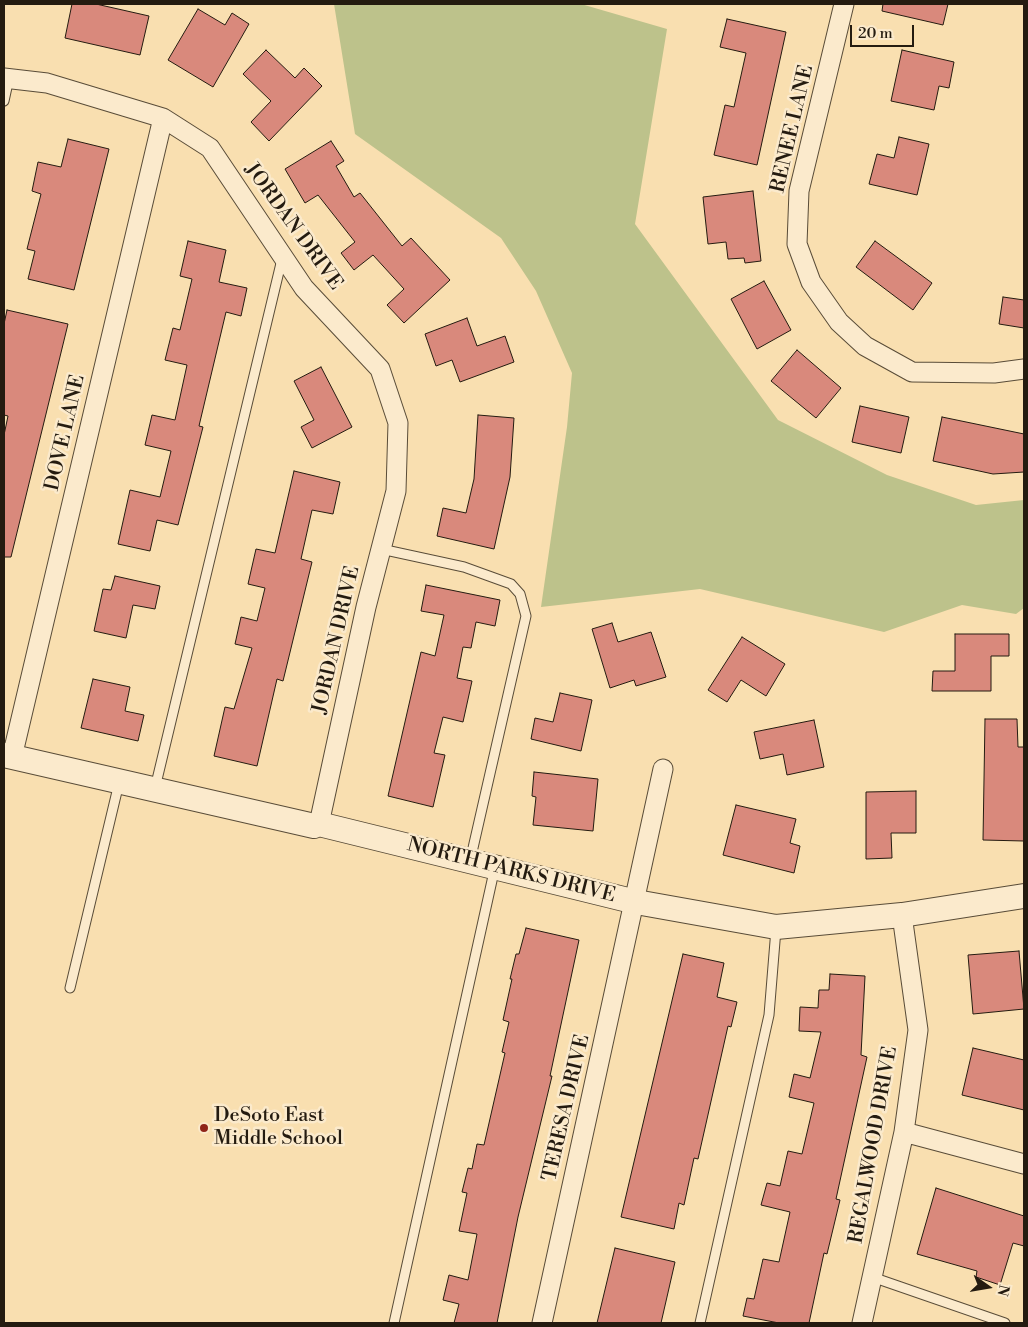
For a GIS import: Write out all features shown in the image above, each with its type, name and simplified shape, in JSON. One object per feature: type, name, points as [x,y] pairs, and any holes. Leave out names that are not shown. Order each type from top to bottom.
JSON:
[{"type":"street","name":"RENEE LANE","points":[[844,4],[799,191],[797,244],[811,282],[840,322],[866,346],[912,372],[994,372],[1024,369]]},
{"type":"street","name":"JORDAN DRIVE","points":[[6,78],[48,83],[163,118],[210,148],[304,288],[380,369],[398,423],[396,491],[381,549],[319,824]]},
{"type":"street","name":"DOVE LANE","points":[[8,756],[163,118]]},
{"type":"street","name":"NORTH PARKS DRIVE","points":[[8,756],[119,783],[314,826],[319,824],[636,902],[776,927],[902,914],[1024,896]]},
{"type":"street","name":"TERESA DRIVE","points":[[542,1323],[636,902],[663,769]]},
{"type":"street","name":"REGALWOOD DRIVE","points":[[862,1323],[904,1132],[918,1030],[902,914]]},
{"type":"street","points":[[904,1132],[1024,1164]]},
{"type":"lane","points":[[4,101],[6,78]]},
{"type":"lane","points":[[154,791],[283,256]]},
{"type":"lane","points":[[381,549],[464,567],[511,584],[520,594],[526,616],[470,861]]},
{"type":"lane","points":[[70,988],[119,783]]},
{"type":"lane","points":[[394,1323],[495,867]]},
{"type":"lane","points":[[700,1323],[769,1015],[776,927]]},
{"type":"lane","points":[[872,1276],[1005,1323]]},
{"type":"green space","points":[[334,4],[581,4],[667,29],[635,224],[778,420],[887,475],[976,505],[1024,500],[1024,608],[1016,614],[962,605],[884,632],[700,589],[541,607],[567,427],[572,373],[536,291],[501,238],[355,134]]},
{"type":"building","points":[[72,4],[96,4],[149,16],[140,55],[65,38]]},
{"type":"building","points":[[883,4],[948,4],[943,25],[882,11]]},
{"type":"building","points":[[198,9],[225,25],[232,13],[249,24],[213,87],[168,60]]},
{"type":"building","points":[[727,19],[786,32],[757,165],[714,155],[725,105],[734,107],[746,53],[720,47]]},
{"type":"building","points":[[266,50],[295,78],[304,68],[322,86],[269,141],[251,122],[271,101],[243,74]]},
{"type":"building","points":[[902,50],[954,62],[949,88],[939,86],[934,110],[891,101]]},
{"type":"building","points":[[899,137],[929,144],[917,195],[869,184],[877,154],[894,158]]},
{"type":"building","points":[[68,139],[109,149],[74,290],[28,279],[35,251],[27,249],[41,194],[32,191],[38,162],[61,167]]},
{"type":"building","points":[[331,141],[344,161],[336,166],[354,197],[360,193],[402,246],[411,238],[450,280],[404,323],[387,305],[404,289],[373,255],[354,270],[341,253],[355,242],[318,195],[305,203],[285,169]]},
{"type":"building","points":[[753,191],[761,261],[745,263],[744,258],[728,259],[726,242],[708,244],[703,197]]},
{"type":"building","points":[[188,241],[226,250],[219,282],[247,288],[241,316],[226,312],[199,426],[203,427],[178,525],[157,520],[150,551],[118,544],[130,490],[160,497],[171,451],[145,445],[152,415],[175,420],[187,365],[165,360],[173,328],[180,330],[192,279],[180,276]]},
{"type":"building","points":[[875,241],[932,283],[913,310],[856,267]]},
{"type":"building","points":[[764,281],[791,330],[757,349],[731,299]]},
{"type":"building","points":[[1003,297],[1024,300],[1024,328],[999,324]]},
{"type":"building","points":[[7,310],[68,324],[11,557],[4,557],[4,435],[8,416],[4,415],[4,324]]},
{"type":"building","points":[[467,318],[477,346],[505,336],[514,362],[460,382],[452,360],[436,366],[425,334]]},
{"type":"building","points":[[797,350],[841,388],[816,418],[771,381]]},
{"type":"building","points":[[321,367],[352,427],[312,448],[301,427],[314,420],[294,381]]},
{"type":"building","points":[[860,406],[909,417],[901,453],[852,442]]},
{"type":"building","points":[[478,415],[514,418],[510,477],[494,549],[437,536],[443,508],[466,513],[474,479]]},
{"type":"building","points":[[942,417],[1024,434],[1024,472],[993,474],[933,461]]},
{"type":"building","points":[[294,471],[340,482],[333,514],[312,510],[301,559],[312,562],[283,681],[277,679],[257,766],[214,756],[225,707],[234,709],[252,648],[235,644],[241,617],[257,621],[265,588],[248,584],[256,549],[275,553]]},
{"type":"building","points":[[115,576],[160,586],[155,609],[133,605],[126,638],[94,631],[103,589],[111,590]]},
{"type":"building","points":[[426,585],[500,600],[495,626],[476,622],[471,648],[463,647],[457,678],[472,681],[463,722],[443,717],[434,753],[445,755],[433,807],[388,796],[421,652],[435,656],[444,615],[421,611]]},
{"type":"building","points":[[612,623],[618,642],[651,632],[666,677],[636,686],[634,680],[610,688],[592,629]]},
{"type":"building","points":[[955,634],[1009,634],[1009,656],[991,656],[991,691],[932,691],[933,671],[955,671]]},
{"type":"building","points":[[742,637],[785,664],[766,696],[741,680],[727,702],[708,690]]},
{"type":"building","points":[[93,679],[130,687],[125,711],[144,715],[138,741],[81,728]]},
{"type":"building","points":[[560,693],[592,700],[581,751],[531,739],[535,718],[553,722]]},
{"type":"building","points":[[985,719],[1017,719],[1018,747],[1024,747],[1024,841],[983,840]]},
{"type":"building","points":[[814,720],[824,767],[787,775],[783,754],[760,759],[754,732]]},
{"type":"building","points":[[534,772],[598,779],[593,831],[533,825],[536,797],[532,796]]},
{"type":"building","points":[[916,791],[916,833],[891,833],[892,858],[866,859],[866,792]]},
{"type":"building","points":[[736,805],[796,819],[790,843],[800,846],[794,873],[723,855]]},
{"type":"building","points":[[526,928],[579,940],[550,1076],[552,1076],[518,1217],[497,1323],[454,1323],[459,1304],[443,1300],[449,1275],[468,1280],[477,1234],[459,1231],[467,1193],[462,1192],[468,1168],[472,1169],[477,1144],[484,1145],[505,1053],[502,1052],[509,1022],[503,1020],[512,979],[510,979],[516,954],[519,954]]},
{"type":"building","points":[[1019,951],[1024,1009],[973,1014],[968,955]]},
{"type":"building","points":[[683,954],[724,963],[717,997],[737,1002],[731,1027],[728,1026],[698,1159],[694,1158],[684,1205],[679,1203],[674,1229],[621,1217]]},
{"type":"building","points":[[830,974],[865,976],[861,1055],[867,1057],[836,1199],[840,1200],[827,1254],[824,1253],[809,1323],[779,1323],[743,1316],[747,1298],[754,1299],[763,1259],[779,1262],[790,1212],[761,1205],[767,1183],[780,1186],[788,1151],[802,1154],[814,1103],[789,1097],[794,1074],[810,1078],[821,1032],[799,1031],[800,1007],[818,1008],[819,990],[829,990]]},
{"type":"building","points":[[973,1048],[1024,1060],[1024,1110],[962,1095]]},
{"type":"building","points":[[936,1188],[1024,1216],[1024,1246],[1013,1243],[1000,1285],[976,1277],[977,1271],[917,1254]]},
{"type":"building","points":[[615,1248],[675,1262],[661,1323],[597,1323]]},
{"type":"place","name":"DeSoto East Middle School","points":[[204,1128]]}]
